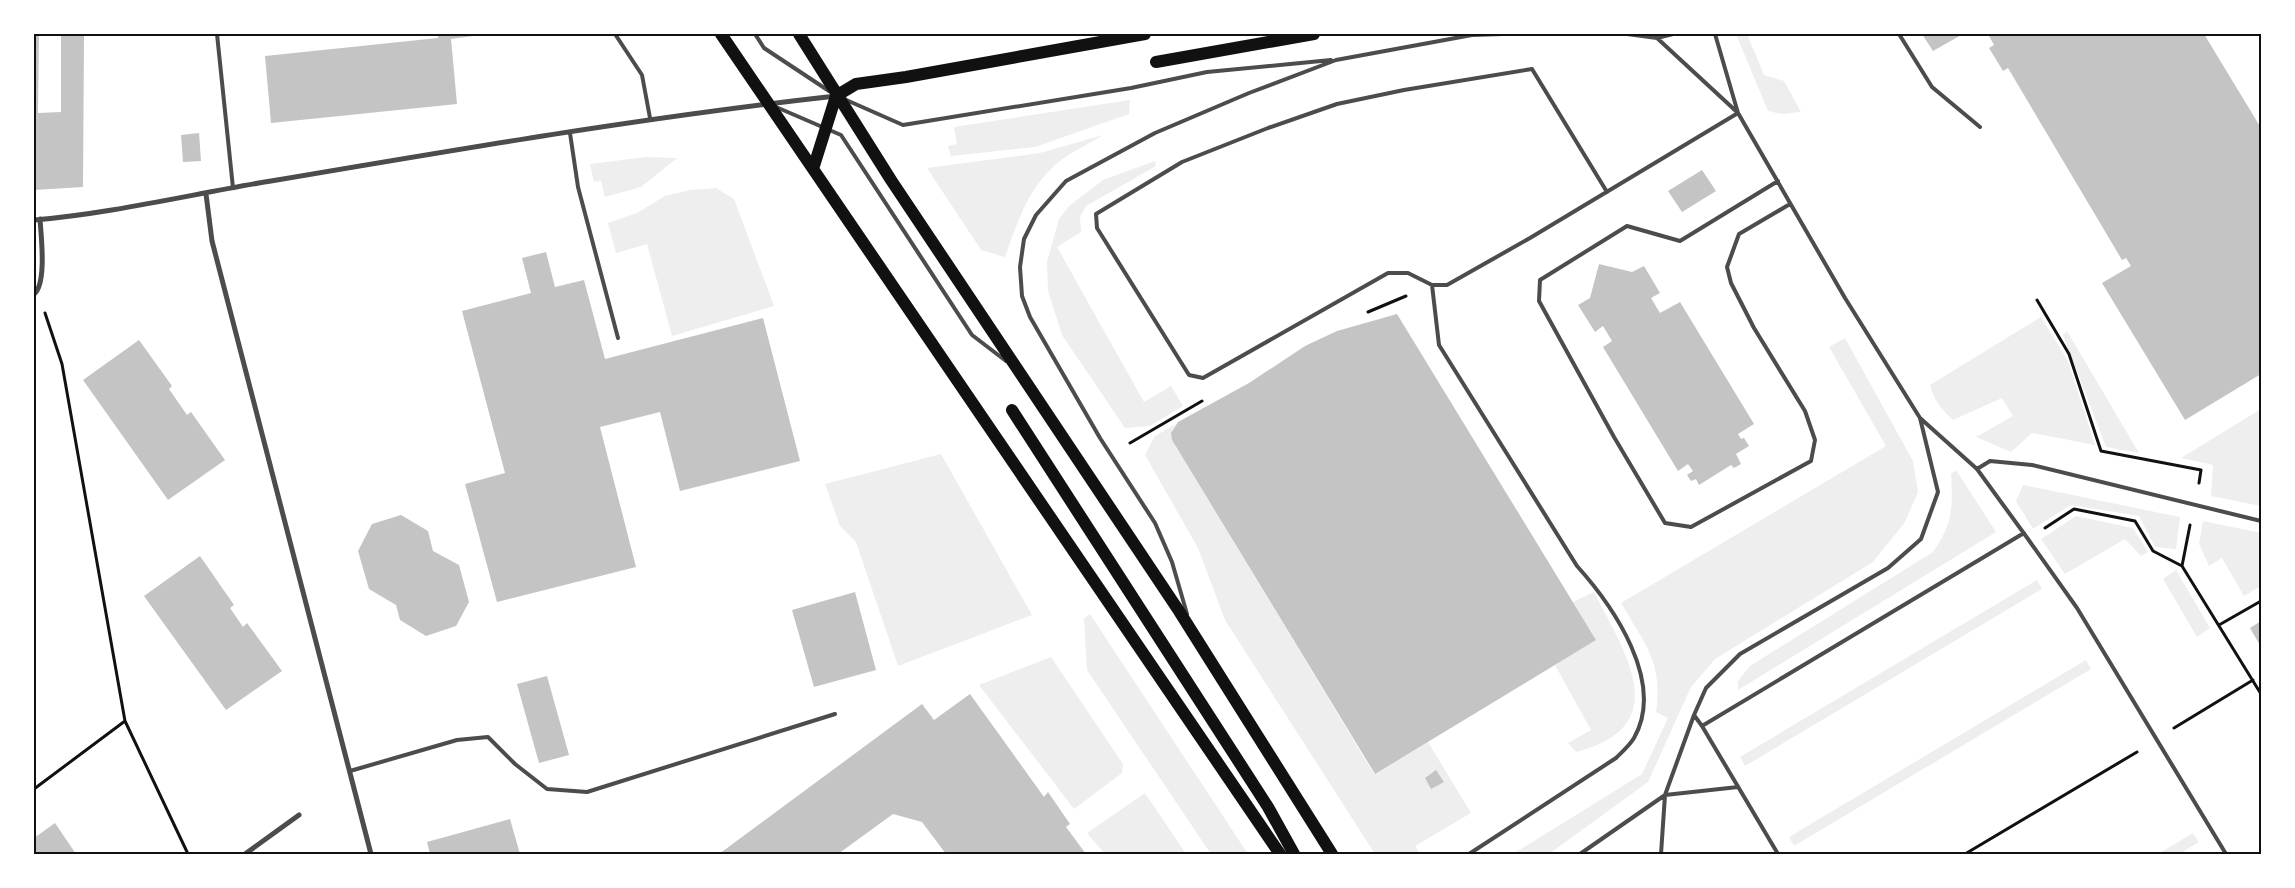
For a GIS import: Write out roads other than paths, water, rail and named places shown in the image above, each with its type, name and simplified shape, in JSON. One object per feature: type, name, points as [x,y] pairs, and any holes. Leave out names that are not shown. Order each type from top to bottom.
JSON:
[{"type":"main road","points":[[721,34],[1280,854]]},
{"type":"main road","points":[[799,34],[836,96],[1191,630],[1332,854]]},
{"type":"main road","points":[[813,169],[836,96],[856,84],[906,78],[1145,34]]},
{"type":"main road","points":[[1156,62],[1314,34]]},
{"type":"main road","points":[[1012,410],[1268,807],[1294,854]]},
{"type":"street","points":[[34,220],[165,202],[233,188],[570,133],[650,118],[836,96]]},
{"type":"street","points":[[206,194],[212,241],[371,854]]},
{"type":"street","points":[[36,292],[42,274],[40,219]]},
{"type":"street","points":[[245,854],[298,815]]},
{"type":"lane","points":[[217,34],[233,188]]},
{"type":"lane","points":[[615,34],[642,75],[650,118]]},
{"type":"lane","points":[[755,34],[764,48],[836,96],[903,125],[1131,88],[1207,72],[1336,60],[1472,35],[1503,34]]},
{"type":"lane","points":[[1626,34],[1657,38],[1673,34]]},
{"type":"lane","points":[[1715,34],[1738,113],[1849,305],[1920,418],[1977,469],[2077,608],[2226,854]]},
{"type":"lane","points":[[1899,34],[1932,87],[1980,127]]},
{"type":"lane","points":[[1657,38],[1738,113]]},
{"type":"lane","points":[[1191,630],[1172,562],[1155,523],[1100,438],[1030,317],[1022,296],[1020,267],[1024,239],[1036,215],[1066,181],[1100,161],[1155,133],[1240,96],[1336,60]]},
{"type":"lane","points":[[1607,192],[1532,69],[1404,90],[1337,104],[1268,128],[1182,162],[1096,214],[1097,228],[1188,375],[1203,378],[1388,273],[1408,273],[1432,286],[1447,285],[1607,192],[1738,113]]},
{"type":"lane","points":[[767,103],[841,135],[972,335],[1020,372]]},
{"type":"lane","points":[[570,133],[578,187],[618,338]]},
{"type":"lane","points":[[1778,181],[1680,241],[1627,226],[1540,280],[1539,301],[1614,437],[1665,523],[1691,527],[1811,461],[1815,440],[1806,411],[1754,328],[1731,282],[1727,267],[1740,234],[1790,204]]},
{"type":"lane","points":[[1432,286],[1439,345],[1577,566],[1599,591],[1638,659],[1643,678],[1644,697],[1640,720],[1634,738],[1616,758],[1469,854]]},
{"type":"lane","points":[[1661,854],[1665,795],[1694,715],[1706,688],[1740,654],[1888,568],[1921,539],[1938,492],[1920,418]]},
{"type":"lane","points":[[1977,469],[1990,461],[2032,466],[2261,521]]},
{"type":"lane","points":[[1702,726],[2024,533]]},
{"type":"lane","points":[[350,771],[457,740],[488,737],[515,764],[547,789],[586,792],[834,714]]},
{"type":"lane","points":[[1694,715],[1778,854]]},
{"type":"lane","points":[[1580,854],[1665,795],[1738,787]]}]
